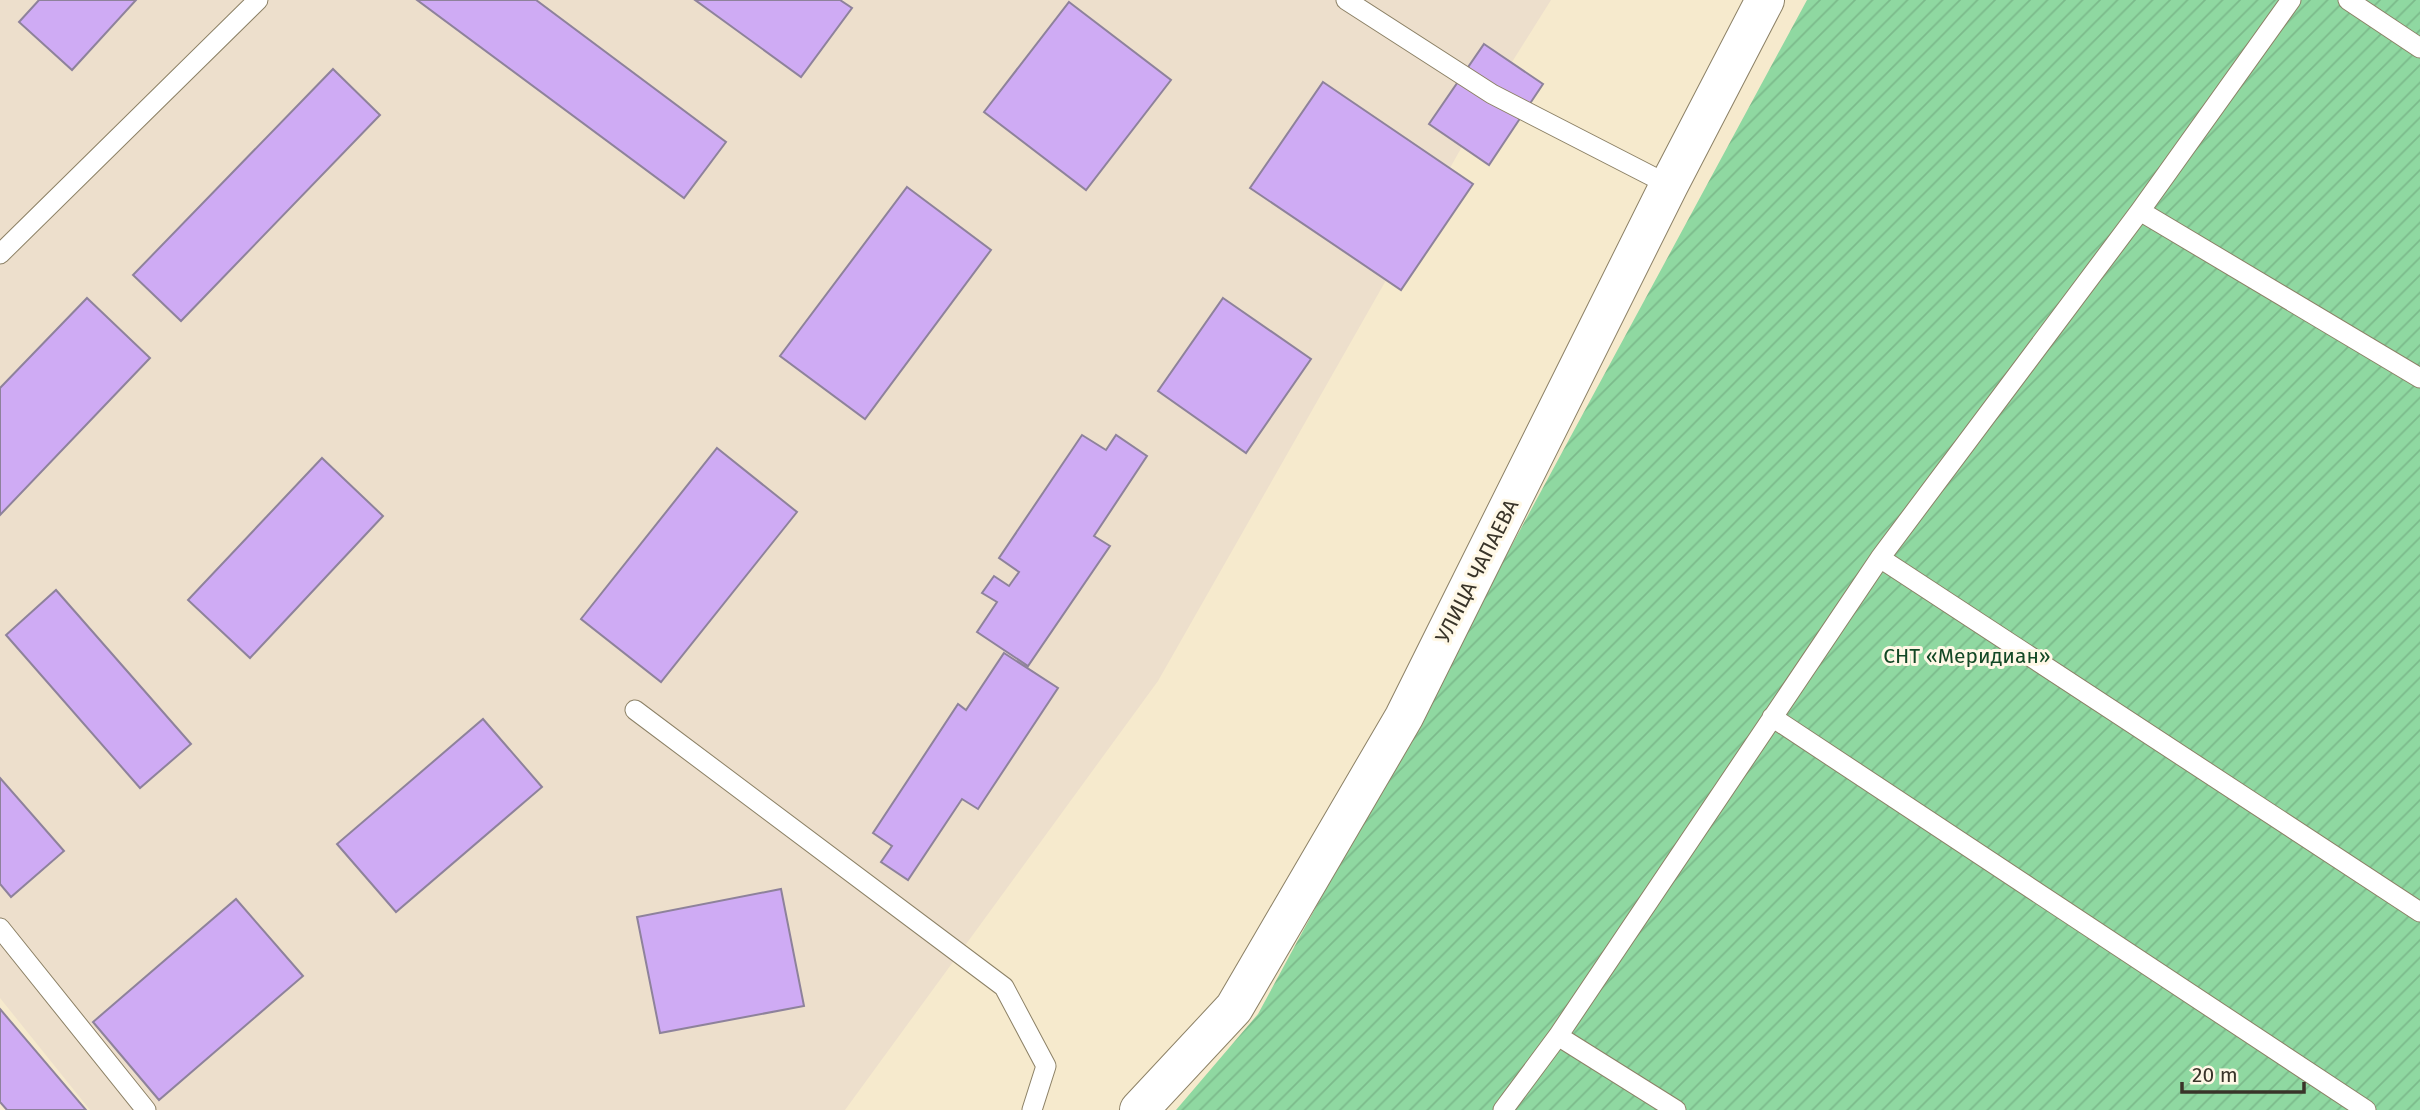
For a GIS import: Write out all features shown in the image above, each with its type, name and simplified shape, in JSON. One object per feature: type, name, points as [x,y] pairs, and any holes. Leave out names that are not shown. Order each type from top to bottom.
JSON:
[{"type":"street","name":"УЛИЦА ЧАПАЕВА","points":[[1139,1110],[1234,1007],[1404,716],[1669,185],[1765,0]]},
{"type":"lane","points":[[0,254],[258,0]]},
{"type":"lane","points":[[1346,0],[1492,94],[1669,185]]},
{"type":"lane","points":[[1503,1110],[1558,1036],[1880,558],[2140,211],[2291,0]]},
{"type":"lane","points":[[2348,0],[2420,48]]},
{"type":"lane","points":[[2140,211],[2420,378]]},
{"type":"lane","points":[[1880,558],[2420,912]]},
{"type":"lane","points":[[635,710],[1004,988],[1046,1066],[1032,1110]]},
{"type":"lane","points":[[1772,717],[2366,1110]]},
{"type":"lane","points":[[0,928],[146,1110]]},
{"type":"lane","points":[[1558,1036],[1676,1110]]},
{"type":"shaded area","points":[[0,0],[1551,0],[1492,94],[1158,681],[845,1110],[90,1110],[0,998]]},
{"type":"green space","name":"СНТ «Меридиан»","points":[[1807,0],[2420,0],[2420,1110],[1176,1110],[1258,1014]]},
{"type":"building","points":[[39,0],[136,0],[72,70],[19,22]]},
{"type":"building","points":[[417,0],[536,0],[726,142],[684,198]]},
{"type":"building","points":[[695,0],[840,0],[852,8],[801,77]]},
{"type":"building","points":[[1069,2],[1171,80],[1086,190],[984,112]]},
{"type":"building","points":[[1484,44],[1543,84],[1489,165],[1429,124]]},
{"type":"building","points":[[333,69],[380,115],[181,321],[133,275]]},
{"type":"building","points":[[1323,82],[1473,184],[1401,290],[1250,188]]},
{"type":"building","points":[[907,187],[991,250],[865,419],[780,356]]},
{"type":"building","points":[[87,298],[150,358],[0,515],[0,388]]},
{"type":"building","points":[[1223,298],[1311,359],[1246,453],[1158,391]]},
{"type":"building","points":[[1082,435],[1106,450],[1116,435],[1147,456],[1094,536],[1110,546],[1028,666],[977,632],[997,602],[982,593],[994,576],[1009,586],[1019,572],[999,558]]},
{"type":"building","points":[[717,448],[797,512],[661,682],[581,619]]},
{"type":"building","points":[[322,458],[383,516],[250,658],[188,600]]},
{"type":"building","points":[[56,590],[191,744],[140,788],[6,635]]},
{"type":"building","points":[[1004,653],[1058,688],[978,809],[962,799],[908,880],[881,862],[892,846],[873,833],[958,704],[966,710]]},
{"type":"building","points":[[483,719],[542,787],[396,912],[337,844]]},
{"type":"building","points":[[0,778],[64,851],[11,897],[0,884]]},
{"type":"building","points":[[781,889],[804,1006],[660,1033],[637,917]]},
{"type":"building","points":[[236,899],[303,976],[159,1100],[93,1022]]},
{"type":"building","points":[[0,1009],[86,1110],[7,1110],[0,1102]]}]
